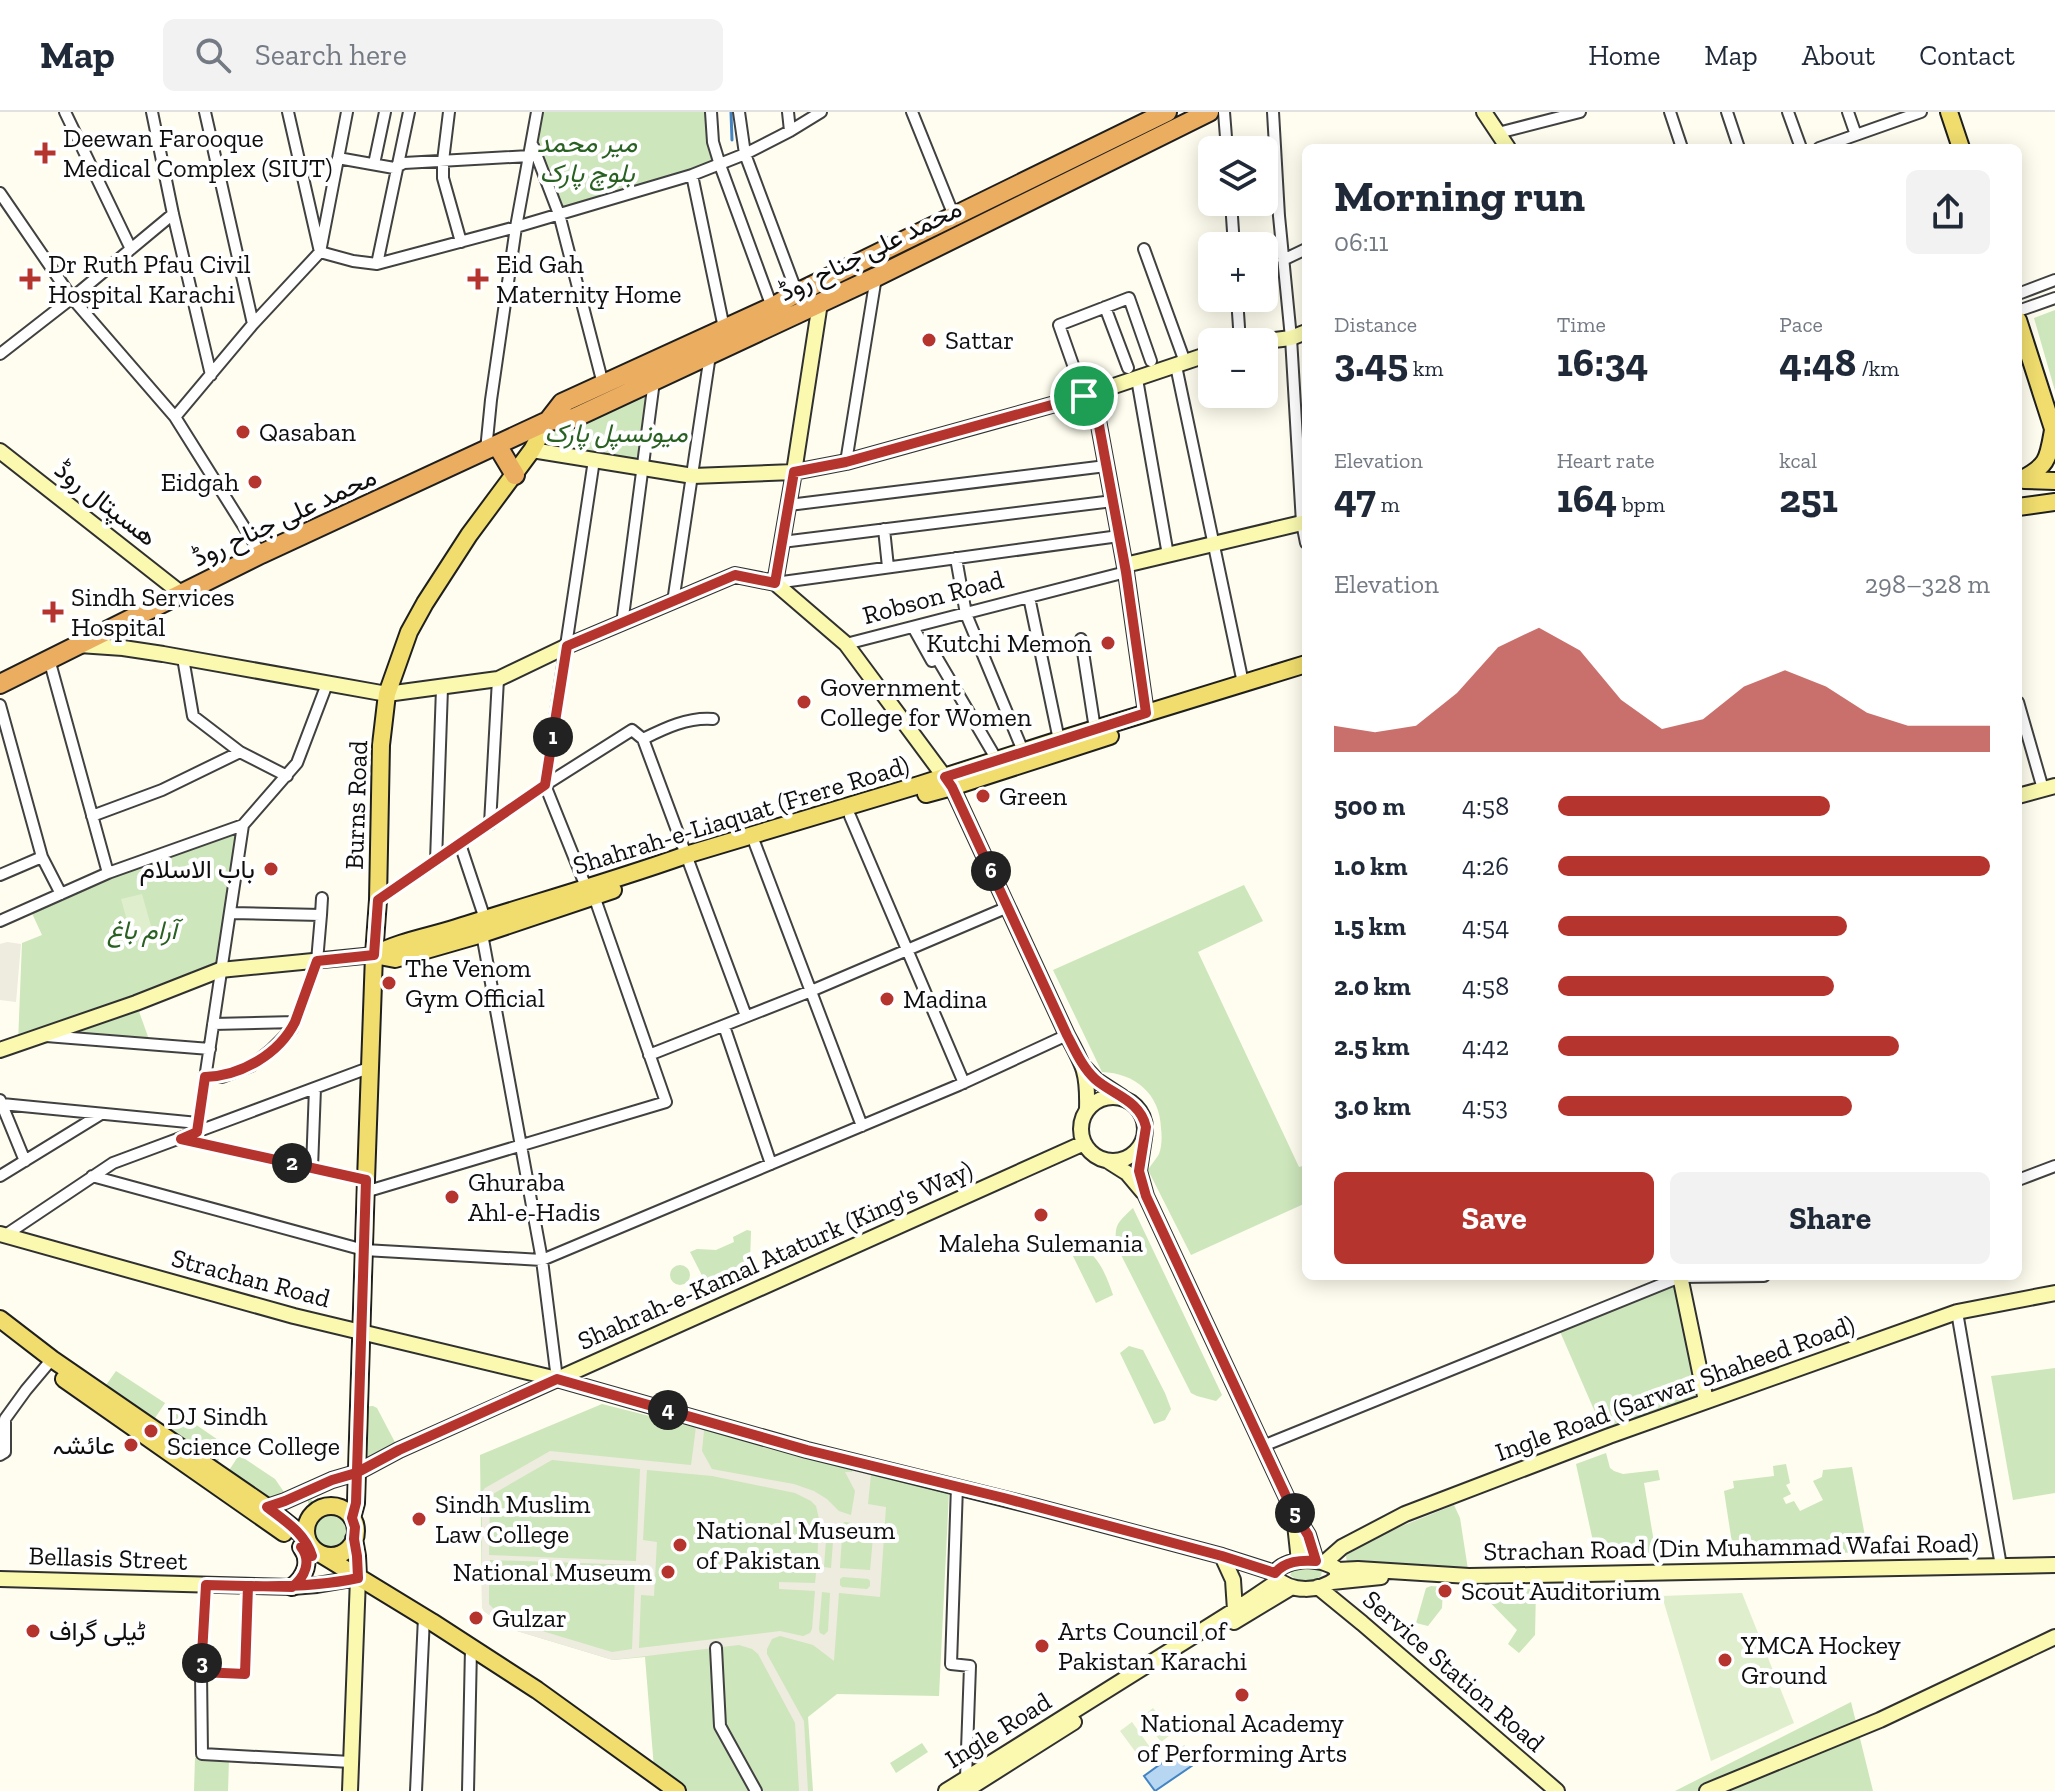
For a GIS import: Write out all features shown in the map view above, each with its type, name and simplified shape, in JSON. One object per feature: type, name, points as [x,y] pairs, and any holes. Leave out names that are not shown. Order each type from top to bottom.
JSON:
[{"type":"highway","name":"محمد علی جناح روڈ","points":[[548,421],[562,403],[772,307],[1167,112]]},
{"type":"highway","name":"محمد علی جناح روڈ","points":[[0,684],[261,554],[548,421],[574,418],[876,277],[1209,112]]},
{"type":"highway","points":[[491,448],[515,475]]},
{"type":"main road","points":[[1484,112],[1505,144]]},
{"type":"main road","points":[[1949,112],[1960,144]]},
{"type":"main road","points":[[775,583],[820,303]]},
{"type":"main road","points":[[2022,332],[2054,432],[2049,456],[2038,471],[2022,479]]},
{"type":"main road","points":[[1278,340],[1302,334]]},
{"type":"main road","points":[[532,450],[693,476],[794,472],[846,462],[1088,394],[1132,373],[1198,358]]},
{"type":"main road","points":[[1088,394],[1126,568],[1146,713]]},
{"type":"main road","name":"Burns Road","points":[[352,1518],[356,1503],[381,745],[387,694],[409,632],[425,603],[469,535],[532,450],[548,421]]},
{"type":"main road","name":"ھسپتال روڈ","points":[[0,451],[182,594]]},
{"type":"main road","points":[[2022,480],[2055,481]]},
{"type":"main road","points":[[2022,506],[2055,502]]},
{"type":"main road","name":"Robson Road","points":[[1126,568],[1302,523]]},
{"type":"main road","name":"Robson Road","points":[[78,645],[123,648],[387,694],[498,679],[567,646],[735,575],[775,583],[846,644]]},
{"type":"main road","points":[[846,644],[948,782],[1085,1068],[1096,1080],[1139,1110],[1144,1120],[1139,1171],[1146,1196],[1293,1511],[1326,1572]]},
{"type":"main road","name":"Shahrah-e-Liaquat (Frere Road)","points":[[0,1050],[220,970],[374,955],[390,946],[483,926],[590,892],[648,869],[755,844],[850,816],[948,782],[1023,751],[1302,665]]},
{"type":"main road","name":"Shahrah-e-Liaquat (Frere Road)","points":[[688,860],[1302,676]]},
{"type":"main road","points":[[2022,795],[2049,787]]},
{"type":"main road","points":[[1085,1068],[1088,1091],[1087,1109],[1082,1119],[1084,1143],[1097,1158],[1127,1173],[1146,1196]]},
{"type":"main road","points":[[1087,1109],[1099,1099],[1121,1097],[1127,1100]]},
{"type":"main road","points":[[1108,1161],[1127,1159],[1141,1146],[1144,1138]]},
{"type":"main road","name":"Shahrah-e-Kamal Ataturk (King's Way)","points":[[267,1507],[356,1473],[399,1450],[1084,1143]]},
{"type":"main road","name":"Strachan Road","points":[[1,1236],[294,1316],[557,1379],[807,1450],[1222,1556],[1282,1580]]},
{"type":"main road","points":[[1681,1280],[1706,1401]]},
{"type":"main road","name":"Ingle Road (Sarwar Shaheed Road)","points":[[1326,1572],[1342,1547],[1405,1514],[1706,1401],[1957,1312],[2055,1293]]},
{"type":"main road","points":[[0,1319],[49,1363],[272,1524],[355,1580],[471,1650],[661,1791]]},
{"type":"main road","points":[[0,1331],[196,1456],[301,1534],[310,1548],[332,1555],[340,1554],[354,1539]]},
{"type":"main road","points":[[292,1587],[307,1564],[306,1554],[310,1548],[308,1522],[311,1516],[322,1508],[335,1506],[343,1510],[352,1518],[355,1527],[357,1556],[350,1791]]},
{"type":"main road","points":[[1293,1511],[1299,1561]]},
{"type":"main road","points":[[1222,1556],[1235,1588],[1235,1610]]},
{"type":"main road","points":[[1299,1561],[1326,1572],[1309,1589],[1282,1580],[1281,1567],[1299,1561]]},
{"type":"main road","name":"Strachan Road (Din Muhammad Wafai Road)","points":[[1326,1572],[1358,1581],[1409,1573],[1469,1576],[2055,1565]]},
{"type":"main road","name":"Service Station Road","points":[[1326,1572],[1362,1623],[1557,1791]]},
{"type":"main road","name":"Bellasis Street","points":[[0,1579],[292,1587],[355,1580]]},
{"type":"main road","name":"Ingle Road","points":[[946,1791],[966,1784],[1282,1580]]},
{"type":"main road","name":"Ingle Road","points":[[966,1784],[1282,1580]]},
{"type":"main road","points":[[1707,1791],[1880,1720],[2055,1637]]},
{"type":"main road","points":[[471,1650],[537,1690],[677,1791]]},
{"type":"street","points":[[65,112],[131,249]]},
{"type":"street","points":[[152,112],[211,375]]},
{"type":"street","points":[[205,112],[253,324]]},
{"type":"street","points":[[288,112],[320,252]]},
{"type":"street","points":[[175,417],[253,324],[320,252],[347,112]]},
{"type":"street","points":[[374,164],[385,112]]},
{"type":"street","points":[[377,264],[409,112]]},
{"type":"street","points":[[449,112],[443,178],[461,242]]},
{"type":"street","points":[[491,448],[491,400],[516,227],[537,112]]},
{"type":"street","points":[[711,112],[713,142],[720,165],[772,307]]},
{"type":"street","points":[[739,112],[745,154],[797,293]]},
{"type":"street","points":[[788,112],[790,131]]},
{"type":"street","points":[[320,252],[377,264],[516,227],[720,165],[790,131],[821,112]]},
{"type":"street","points":[[912,112],[954,216]]},
{"type":"street","points":[[1224,112],[1226,136]]},
{"type":"street","points":[[1273,112],[1302,495]]},
{"type":"street","points":[[1498,133],[1580,112]]},
{"type":"street","points":[[1670,112],[1681,144]]},
{"type":"street","points":[[1727,112],[1738,144]]},
{"type":"street","points":[[1788,112],[1800,144]]},
{"type":"street","points":[[1848,112],[1856,135]]},
{"type":"street","points":[[1830,144],[1921,112]]},
{"type":"street","points":[[338,158],[394,168],[404,163],[531,150]]},
{"type":"street","points":[[531,150],[559,214],[603,384]]},
{"type":"street","points":[[692,175],[724,328]]},
{"type":"street","points":[[0,193],[72,298],[175,417],[261,554]]},
{"type":"street","points":[[0,354],[173,214]]},
{"type":"street","points":[[1144,249],[1181,364],[1213,544],[1243,683]]},
{"type":"street","points":[[1283,260],[1302,251]]},
{"type":"street","points":[[846,462],[876,277]]},
{"type":"street","points":[[2022,292],[2055,280]]},
{"type":"street","points":[[1088,394],[1059,325],[1129,298],[1151,361]]},
{"type":"street","points":[[2022,310],[2055,298]]},
{"type":"street","points":[[1105,307],[1132,373],[1168,555]]},
{"type":"street","points":[[673,602],[710,355]]},
{"type":"street","points":[[622,624],[654,381]]},
{"type":"street","points":[[181,1139],[312,1168],[365,1186],[522,1146],[666,1102],[590,892],[545,785],[594,460]]},
{"type":"street","points":[[789,505],[1106,466]]},
{"type":"street","points":[[782,542],[1113,501]]},
{"type":"street","points":[[884,529],[888,567]]},
{"type":"street","points":[[775,583],[1119,536]]},
{"type":"street","points":[[956,558],[966,614],[1023,751]]},
{"type":"street","name":"Robson Road","points":[[846,644],[1029,597],[1126,568]]},
{"type":"street","points":[[1029,597],[1059,740]]},
{"type":"street","points":[[913,627],[932,661],[937,658],[997,760]]},
{"type":"street","points":[[1081,639],[1095,729]]},
{"type":"street","points":[[183,658],[193,716],[240,752],[287,776]]},
{"type":"street","points":[[49,659],[108,873]]},
{"type":"street","points":[[490,824],[498,679]]},
{"type":"street","points":[[0,921],[108,873],[243,825],[297,763],[327,684]]},
{"type":"street","points":[[436,861],[442,688]]},
{"type":"street","points":[[0,705],[42,857],[61,894]]},
{"type":"street","points":[[2022,713],[2049,787]]},
{"type":"street","points":[[643,739],[680,723],[713,719]]},
{"type":"street","points":[[378,900],[545,785],[632,730],[643,739],[746,1016]]},
{"type":"street","points":[[92,816],[162,790],[240,752]]},
{"type":"street","points":[[850,816],[964,1083]]},
{"type":"street","points":[[198,1128],[243,825]]},
{"type":"street","points":[[460,844],[483,926],[542,1260],[557,1379]]},
{"type":"street","points":[[755,844],[862,1126]]},
{"type":"street","points":[[0,875],[42,857]]},
{"type":"street","points":[[205,1077],[222,1077],[251,1066],[292,1029],[317,961],[322,898]]},
{"type":"street","points":[[649,1055],[811,991],[1008,907]]},
{"type":"street","points":[[230,913],[321,915]]},
{"type":"street","points":[[213,1024],[295,1022]]},
{"type":"street","points":[[724,1026],[771,1164]]},
{"type":"street","points":[[92,1176],[364,1250],[542,1260],[964,1083],[1067,1035]]},
{"type":"street","points":[[40,1036],[210,1049]]},
{"type":"street","points":[[1,1236],[113,1163],[181,1139],[198,1128],[371,1067]]},
{"type":"street","points":[[312,1168],[315,1088]]},
{"type":"street","points":[[25,1161],[1,1102],[198,1128]]},
{"type":"street","points":[[0,1176],[101,1114]]},
{"type":"street","points":[[2022,1178],[2055,1166]]},
{"type":"street","points":[[1263,1446],[1670,1280]]},
{"type":"street","points":[[1957,1312],[2001,1566]]},
{"type":"street","points":[[5,1419],[49,1363]]},
{"type":"street","points":[[0,1407],[5,1419],[5,1452],[0,1455]]},
{"type":"street","points":[[957,1486],[951,1664],[970,1666],[966,1784]]},
{"type":"street","points":[[206,1585],[201,1672],[202,1754],[351,1762]]},
{"type":"street","points":[[201,1672],[245,1674],[248,1586]]},
{"type":"street","points":[[416,1791],[424,1619]]},
{"type":"street","points":[[716,1648],[720,1726],[756,1791]]},
{"type":"street","points":[[468,1791],[471,1650]]},
{"type":"green space","name":"میر محمد بلوچ پارک","points":[[537,112],[711,112],[720,165],[559,214],[532,144]]},
{"type":"green space","points":[[2055,310],[2055,391],[2034,318]]},
{"type":"green space","name":"میونسپل پارک","points":[[654,381],[643,469],[532,450],[548,421]]},
{"type":"green space","name":"آرام باغ","points":[[243,825],[220,970],[136,1003],[151,1045],[40,1036],[18,1044],[22,943],[42,935],[30,909]]},
{"type":"green space","points":[[1244,885],[1263,921],[1198,952],[1299,1167],[1302,1166],[1302,1205],[1191,1255],[1148,1170],[1159,1154],[1161,1144],[1160,1116],[1156,1105],[1135,1081],[1102,1072],[1053,970]]},
{"type":"green space","points":[[142,894],[153,933],[132,939],[121,899]]},
{"type":"green space","points":[[1133,1208],[1222,1395],[1216,1401],[1191,1393],[1117,1247],[1118,1224]]},
{"type":"green space","points":[[751,1231],[750,1261],[755,1270],[710,1291],[690,1252],[697,1249],[716,1250],[734,1242],[733,1237]]},
{"type":"green space","points":[[1081,1246],[1097,1261],[1113,1295],[1096,1303],[1070,1250]]},
{"type":"green space","points":[[680,1265],[687,1268],[690,1275],[687,1282],[680,1285],[673,1282],[670,1275],[673,1268]]},
{"type":"green space","points":[[1673,1280],[1681,1280],[1706,1401],[1608,1442],[1558,1327]]},
{"type":"green space","points":[[1129,1346],[1143,1350],[1165,1393],[1171,1409],[1165,1420],[1154,1424],[1120,1353]]},
{"type":"green space","points":[[2055,1368],[2055,1493],[2013,1500],[1991,1376]]},
{"type":"green space","points":[[116,1371],[165,1403],[153,1421],[104,1388]]},
{"type":"green space","points":[[602,1404],[949,1492],[939,1696],[837,1694],[808,1717],[813,1791],[687,1791],[654,1768],[645,1657],[613,1660],[517,1631],[495,1619],[482,1607],[480,1455]]},
{"type":"green space","points":[[360,1407],[377,1408],[399,1450],[356,1470]]},
{"type":"green space","points":[[176,1411],[227,1446],[216,1464],[164,1429]]},
{"type":"green space","points":[[1606,1453],[1610,1468],[1623,1474],[1658,1470],[1660,1480],[1644,1483],[1656,1554],[1596,1555],[1576,1464]]},
{"type":"green space","points":[[239,1455],[275,1479],[284,1492],[268,1499],[228,1472]]},
{"type":"green space","points":[[1786,1464],[1790,1483],[1786,1485],[1791,1494],[1783,1498],[1786,1504],[1794,1501],[1800,1511],[1823,1500],[1813,1481],[1822,1477],[1823,1470],[1852,1467],[1868,1552],[1734,1556],[1724,1491],[1734,1488],[1733,1481],[1774,1476],[1773,1466]]},
{"type":"green space","points":[[306,1492],[318,1509],[333,1507],[344,1510],[351,1518],[355,1528],[348,1548],[338,1553],[323,1554],[306,1530],[311,1516]]},
{"type":"green space","points":[[1454,1505],[1460,1518],[1469,1576],[1349,1576],[1345,1549]]},
{"type":"green space","points":[[1315,1567],[1322,1571],[1321,1576],[1306,1581],[1290,1575],[1293,1570]]},
{"type":"green space","points":[[1443,1587],[1442,1608],[1428,1626],[1416,1623],[1426,1588]]},
{"type":"green space","points":[[1476,1588],[1536,1589],[1535,1635],[1519,1653],[1508,1644],[1517,1630]]},
{"type":"green space","name":"YMCA Hockey Ground","points":[[1742,1593],[1794,1723],[1711,1761],[1662,1596]]},
{"type":"green space","points":[[1851,1702],[1873,1791],[1675,1791]]},
{"type":"green space","points":[[1153,1708],[1173,1733],[1161,1742],[1142,1717]]},
{"type":"green space","points":[[1132,1722],[1152,1750],[1140,1758],[1120,1731]]},
{"type":"green space","points":[[922,1743],[928,1752],[896,1773],[890,1763]]},
{"type":"green space","points":[[195,1758],[229,1759],[228,1791],[194,1791]]},
{"type":"shaded area","points":[[0,944],[21,944],[16,1002],[0,1000]]},
{"type":"shaded area","points":[[697,1419],[705,1421],[702,1451],[712,1469],[794,1484],[814,1491],[839,1511],[851,1515],[855,1491],[845,1472],[852,1472],[853,1461],[867,1464],[866,1474],[871,1475],[868,1504],[886,1507],[880,1597],[839,1593],[834,1661],[813,1645],[780,1636],[772,1639],[767,1649],[804,1721],[808,1791],[799,1791],[795,1723],[758,1654],[752,1649],[739,1645],[613,1660],[517,1631],[495,1619],[482,1607],[482,1492],[485,1488],[550,1451],[691,1465]],"holes":[[[552,1460],[640,1469],[636,1561],[489,1555],[490,1497]],[[647,1470],[712,1476],[795,1493],[811,1501],[816,1506],[819,1519],[817,1566],[780,1564],[779,1571],[816,1573],[815,1583],[779,1582],[779,1589],[815,1591],[810,1633],[803,1636],[780,1631],[639,1648],[641,1595],[654,1596],[657,1542],[643,1540]],[[843,1523],[874,1526],[870,1570],[840,1568]],[[830,1524],[834,1528],[831,1568],[824,1567],[827,1527]],[[490,1560],[635,1565],[635,1571],[489,1566]],[[489,1571],[635,1576],[632,1649],[612,1652],[519,1624],[499,1614],[489,1604]],[[843,1577],[870,1581],[867,1589],[840,1585]],[[822,1592],[830,1593],[828,1631],[824,1635],[820,1633]]]},
{"type":"water","points":[[1184,1747],[1196,1763],[1155,1791],[1144,1776]]},
{"type":"waterway","points":[[731,112],[732,140]]},
{"type":"place","name":"Deewan Farooque Medical Complex (SIUT)","points":[[45,153]]},
{"type":"place","name":"Dr Ruth Pfau Civil Hospital Karachi","points":[[30,279]]},
{"type":"place","name":"Eid Gah Maternity Home","points":[[478,279]]},
{"type":"place","name":"Sattar","points":[[929,340]]},
{"type":"place","name":"Qasaban","points":[[243,432]]},
{"type":"place","name":"Eidgah","points":[[255,482]]},
{"type":"place","name":"Sindh Services Hospital","points":[[53,612]]},
{"type":"place","name":"Kutchi Memon","points":[[1108,643]]},
{"type":"place","name":"Government College for Women","points":[[804,702]]},
{"type":"place","name":"Green","points":[[983,796]]},
{"type":"place","name":"باب الاسلام","points":[[271,869]]},
{"type":"place","name":"The Venom Gym Official","points":[[389,983]]},
{"type":"place","name":"Madina","points":[[887,999]]},
{"type":"place","name":"Ghuraba Ahl-e-Hadis","points":[[452,1197]]},
{"type":"place","name":"Maleha Sulemania","points":[[1041,1215]]},
{"type":"place","name":"DJ Sindh Science College","points":[[151,1431]]},
{"type":"place","name":"عائشہ","points":[[131,1445]]},
{"type":"place","name":"Sindh Muslim Law College","points":[[419,1519]]},
{"type":"place","name":"National Museum of Pakistan","points":[[680,1545]]},
{"type":"place","name":"National Museum","points":[[668,1572]]},
{"type":"place","name":"Scout Auditorium","points":[[1445,1591]]},
{"type":"place","name":"Gulzar","points":[[476,1618]]},
{"type":"place","name":"ٹیلی گراف","points":[[33,1631]]},
{"type":"place","name":"Arts Council of Pakistan Karachi","points":[[1042,1646]]},
{"type":"place","name":"YMCA Hockey Ground","points":[[1725,1660]]},
{"type":"place","name":"National Academy of Performing Arts","points":[[1242,1695]]},
{"type":"route","points":[[1084,396],[846,462],[794,472],[775,583],[735,575],[567,646],[545,785],[378,900],[374,955],[317,961],[292,1029],[271,1050],[251,1066],[222,1077],[205,1077],[197,1132],[181,1139],[366,1180],[360,1407],[356,1473],[356,1503],[352,1518],[358,1578],[292,1587],[248,1586],[245,1674],[201,1672],[206,1585],[292,1587],[307,1564],[301,1547],[312,1556],[301,1534],[267,1507],[356,1473],[399,1450],[557,1379],[807,1450],[1004,1498],[1275,1573],[1292,1562],[1316,1561],[1308,1535],[1293,1511],[1146,1196],[1139,1171],[1146,1127],[1144,1120],[1139,1110],[1096,1080],[1085,1068],[945,777],[1146,713],[1126,572],[1093,393],[1084,396]]}]
